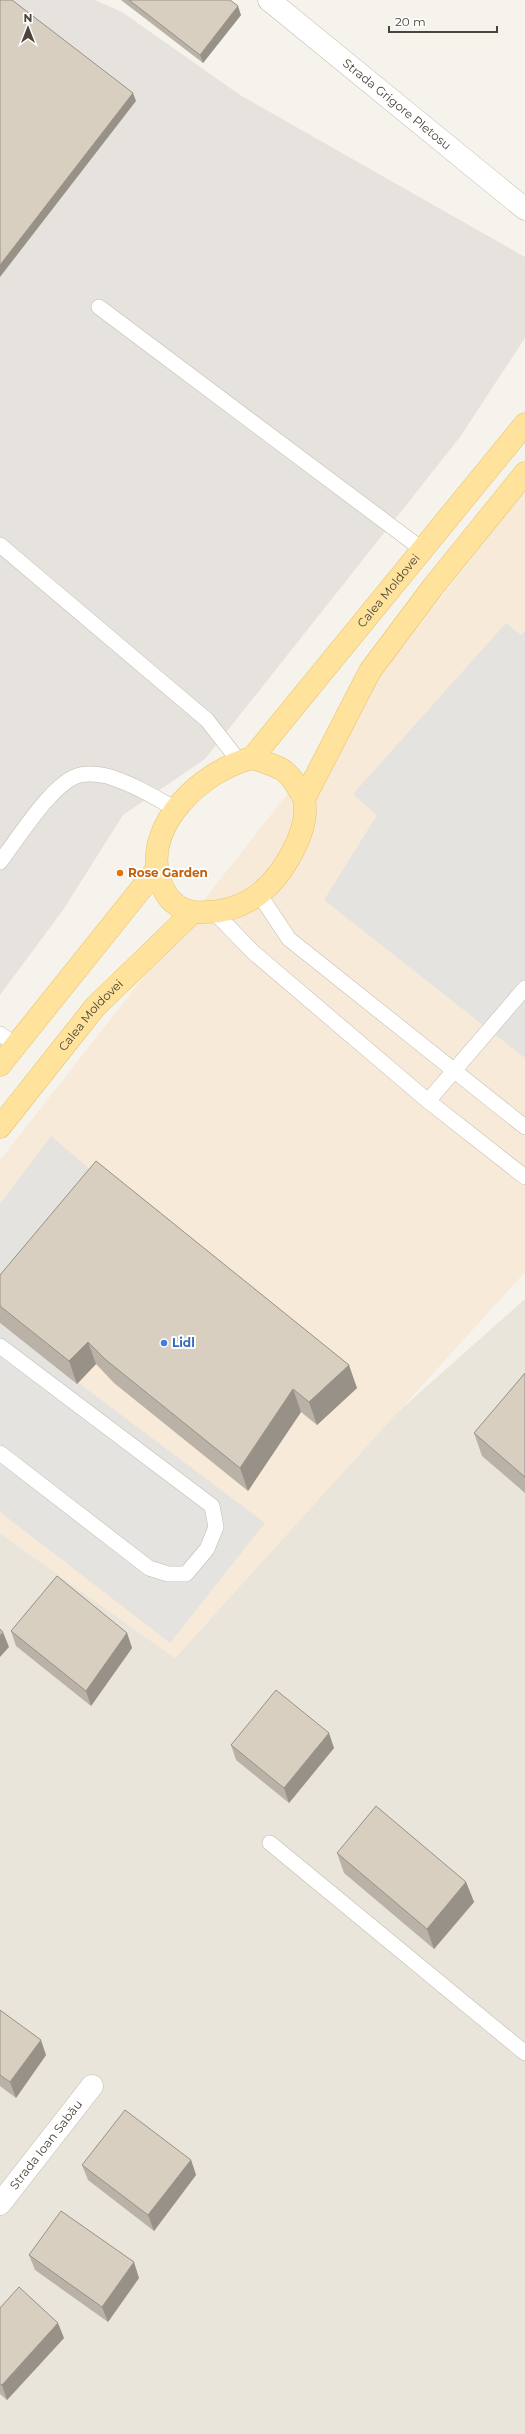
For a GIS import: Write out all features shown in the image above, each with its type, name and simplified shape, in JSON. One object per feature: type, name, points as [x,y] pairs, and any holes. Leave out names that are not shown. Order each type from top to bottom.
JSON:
[{"type":"main road","name":"Calea Moldovei","points":[[246,760],[424,550],[525,424]]},
{"type":"main road","points":[[304,799],[294,780],[281,769],[246,760],[225,768],[199,785],[176,809],[165,828],[156,851],[157,869],[162,888],[174,903],[192,913],[214,912],[236,907],[259,894],[291,857],[304,824],[304,799],[370,671],[433,587],[525,473]]},
{"type":"main road","points":[[0,1065],[8,1040],[157,869]]},
{"type":"main road","name":"Calea Moldovei","points":[[0,1127],[95,1007],[192,913]]},
{"type":"street","name":"Strada Grigore Pletosu","points":[[269,0],[525,209]]},
{"type":"street","name":"Strada Ioan Sabău","points":[[0,2204],[92,2086]]},
{"type":"lane","points":[[99,307],[424,550]]},
{"type":"lane","points":[[0,545],[207,720],[246,760]]},
{"type":"lane","points":[[0,862],[45,801],[66,782],[78,775],[93,774],[106,776],[176,809]]},
{"type":"lane","points":[[259,894],[289,939],[525,1128]]},
{"type":"lane","points":[[214,912],[254,953],[428,1101],[525,1177]]},
{"type":"lane","points":[[428,1101],[525,988]]},
{"type":"lane","points":[[0,1346],[212,1506],[216,1528],[207,1549],[186,1574],[168,1574],[149,1568],[0,1453]]},
{"type":"lane","points":[[270,1843],[525,2052]]},
{"type":"shaded area","points":[[0,0],[95,0],[122,12],[240,95],[525,257],[525,338],[460,437],[205,759],[123,815],[63,910],[0,995]]},
{"type":"shaded area","points":[[525,491],[525,1272],[175,1658],[0,1533],[0,1160]]},
{"type":"shaded area","points":[[506,623],[521,635],[525,631],[525,1058],[324,900],[377,815],[353,794]]},
{"type":"shaded area","points":[[51,1136],[102,1180],[0,1307],[0,1204]]},
{"type":"shaded area","points":[[525,1299],[525,2434],[0,2434],[0,1533],[175,1658],[391,1418]]},
{"type":"shaded area","points":[[0,1324],[265,1523],[170,1643],[0,1512]]},
{"type":"building","points":[[0,0],[12,0],[133,93],[0,265]]},
{"type":"building","points":[[129,0],[230,0],[238,6],[200,55]]},
{"type":"building","name":"Lidl","points":[[96,1161],[349,1365],[309,1402],[293,1389],[240,1468],[106,1360],[88,1342],[69,1361],[0,1306],[0,1275]]},
{"type":"building","points":[[525,1373],[525,1477],[474,1433]]},
{"type":"building","points":[[57,1576],[127,1633],[86,1691],[11,1631]]},
{"type":"building","points":[[0,1629],[3,1632],[0,1636]]},
{"type":"building","points":[[276,1690],[329,1733],[284,1788],[231,1745]]},
{"type":"building","points":[[376,1806],[466,1882],[427,1929],[337,1853]]},
{"type":"building","points":[[0,2010],[41,2040],[10,2082],[0,2075]]},
{"type":"building","points":[[125,2110],[191,2160],[148,2215],[82,2165]]},
{"type":"building","points":[[61,2211],[134,2262],[102,2307],[29,2255]]},
{"type":"building","points":[[19,2287],[58,2323],[2,2385],[0,2384],[0,2308]]},
{"type":"place","name":"Rose Garden","points":[[120,873]]},
{"type":"place","name":"Lidl","points":[[164,1343]]}]
